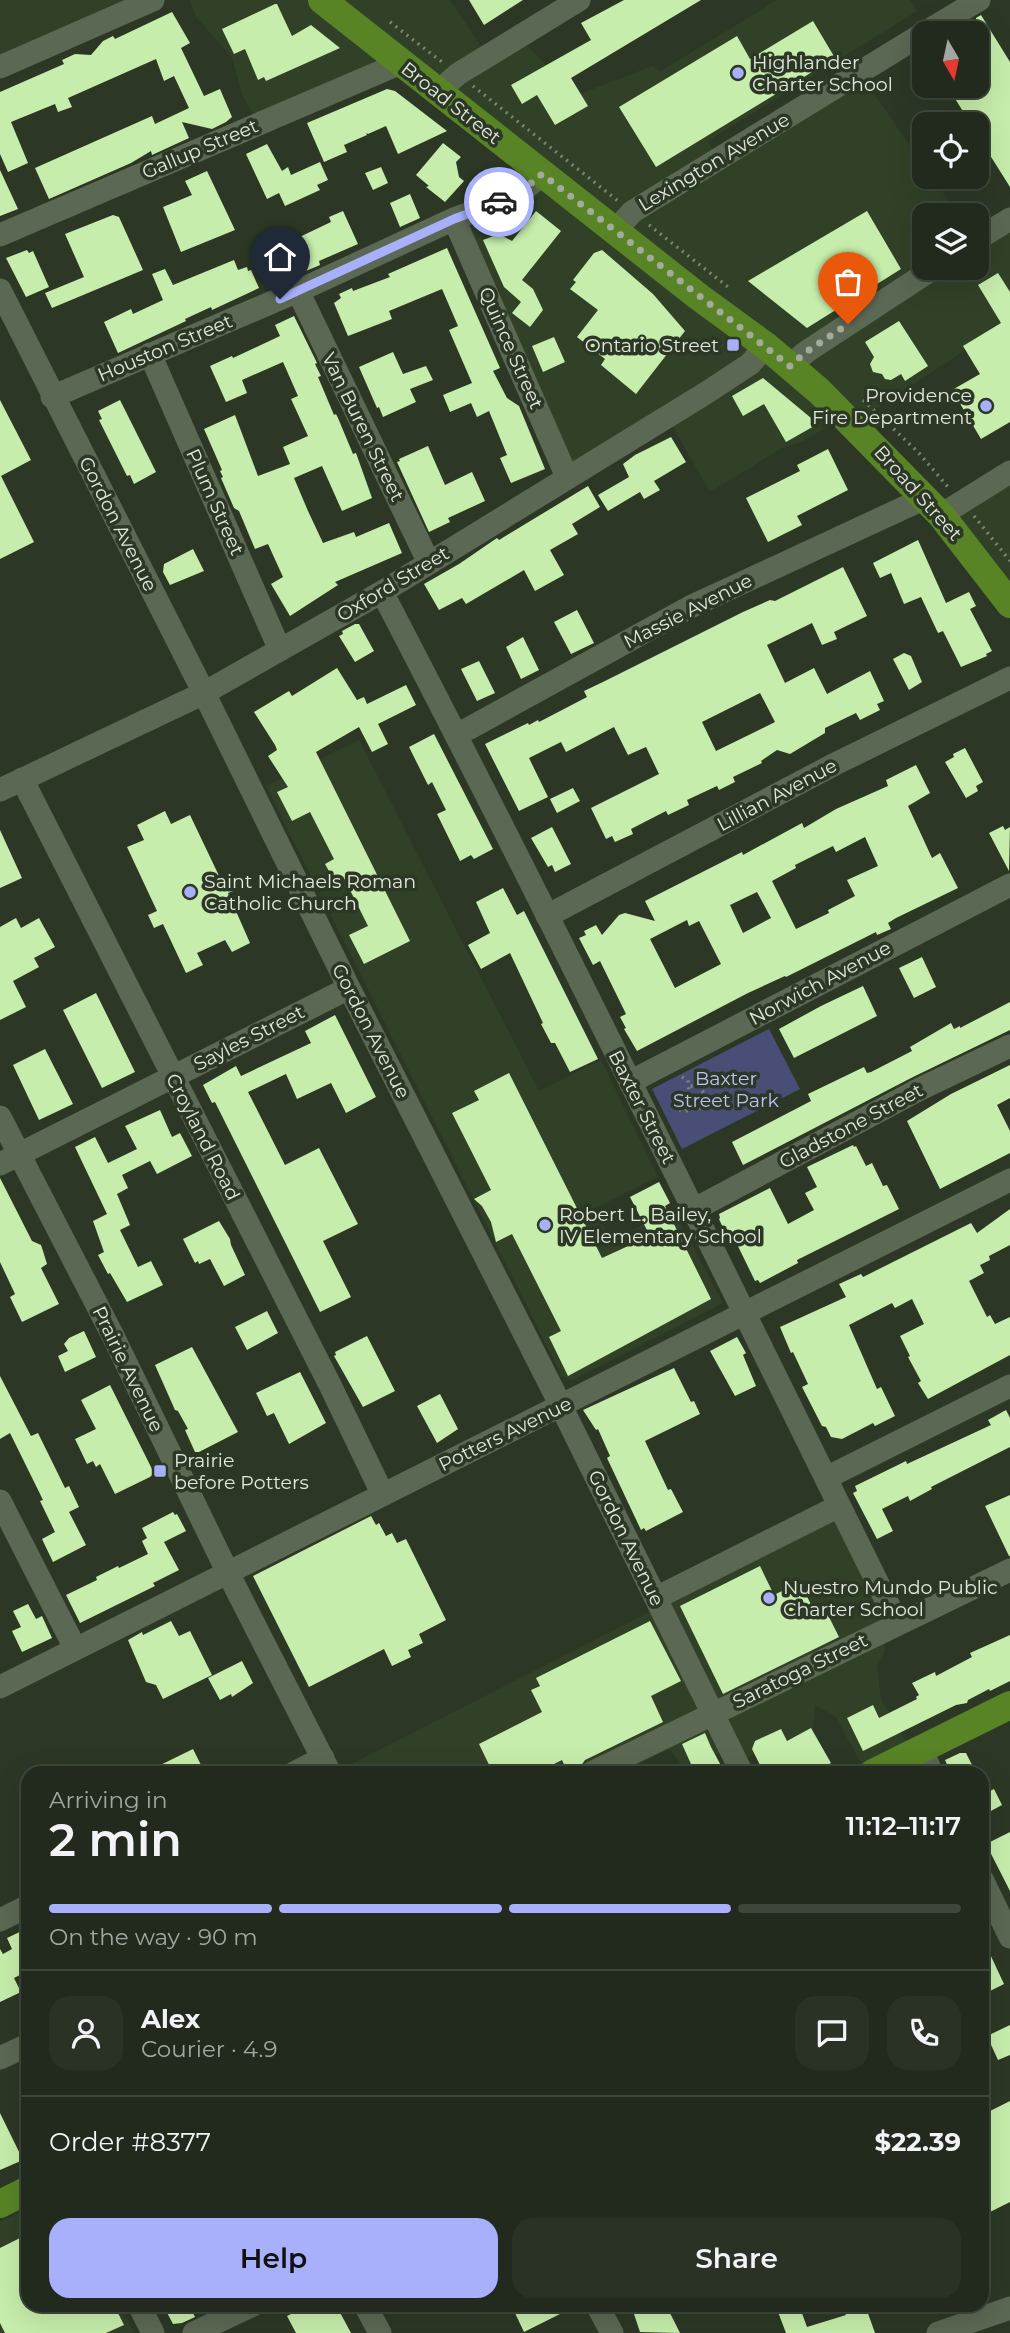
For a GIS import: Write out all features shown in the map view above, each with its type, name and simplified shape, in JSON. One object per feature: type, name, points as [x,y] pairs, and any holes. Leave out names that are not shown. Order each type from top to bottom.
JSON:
[{"type":"main road","name":"Broad Street","points":[[322,0],[790,366],[849,419],[933,507],[1010,604]]},
{"type":"main road","points":[[904,1766],[926,1761],[1010,1705]]},
{"type":"main road","points":[[0,2204],[21,2194]]},
{"type":"street","points":[[0,67],[153,0]]},
{"type":"street","points":[[438,92],[458,74],[579,0]]},
{"type":"street","name":"Lexington Avenue","points":[[944,21],[978,0]]},
{"type":"street","name":"Lexington Avenue","points":[[616,230],[632,212],[912,40]]},
{"type":"street","name":"Gallup Street","points":[[0,236],[401,64]]},
{"type":"street","name":"Houston Street","points":[[52,397],[298,291],[454,219],[517,195],[542,174]]},
{"type":"street","name":"Quince Street","points":[[454,219],[567,477]]},
{"type":"street","points":[[989,232],[1010,219]]},
{"type":"street","points":[[790,366],[806,352],[916,280]]},
{"type":"street","name":"Gordon Avenue","points":[[0,290],[561,1406],[739,1766]]},
{"type":"street","name":"Van Buren Street","points":[[298,291],[429,564]]},
{"type":"street","name":"Oxford Street","points":[[0,790],[204,693],[382,592],[706,393],[750,364],[766,346]]},
{"type":"street","name":"Plum Street","points":[[150,355],[280,650]]},
{"type":"street","name":"Massie Avenue","points":[[457,735],[690,607],[933,507],[1010,472]]},
{"type":"street","name":"Baxter Street","points":[[382,592],[457,735],[695,1209],[898,1624]]},
{"type":"street","name":"Lillian Avenue","points":[[547,916],[835,764],[1010,678]]},
{"type":"street","name":"Croyland Road","points":[[22,779],[330,1385],[383,1495]]},
{"type":"street","name":"Norwich Avenue","points":[[630,1082],[1010,885]]},
{"type":"street","name":"Sayles Street","points":[[10,1160],[349,988]]},
{"type":"street","name":"Gladstone Street","points":[[695,1209],[920,1089],[1010,1046]]},
{"type":"street","name":"Prairie Avenue","points":[[0,1117],[10,1160],[113,1336],[228,1573],[326,1765]]},
{"type":"street","name":"Potters Avenue","points":[[0,1687],[1010,1180]]},
{"type":"street","points":[[826,1478],[1010,1386]]},
{"type":"street","points":[[0,1501],[75,1648]]},
{"type":"street","points":[[656,1598],[839,1506]]},
{"type":"street","name":"Saratoga Street","points":[[605,1766],[1010,1570]]},
{"type":"street","points":[[996,1907],[1010,1937]]},
{"type":"street","points":[[0,1920],[21,1910]]},
{"type":"street","points":[[0,2058],[21,2048]]},
{"type":"street","points":[[989,2310],[1010,2308]]},
{"type":"street","points":[[142,2312],[153,2333]]},
{"type":"street","points":[[194,2333],[238,2312]]},
{"type":"street","points":[[369,2312],[380,2333]]},
{"type":"street","points":[[600,2312],[611,2333]]},
{"type":"street","points":[[938,2333],[967,2313]]},
{"type":"path","points":[[679,1110],[677,1108],[682,1098],[688,1092],[688,1080],[680,1076]]},
{"type":"path","points":[[671,1113],[709,1108],[710,1100],[698,1086],[688,1086]]},
{"type":"shaded area","points":[[0,0],[145,0],[0,64]]},
{"type":"shaded area","points":[[190,0],[450,0],[483,49],[516,33],[575,96],[652,66],[661,71],[777,0],[910,0],[917,11],[708,141],[713,150],[857,69],[912,149],[912,189],[941,189],[950,203],[912,203],[912,280],[989,280],[989,232],[1010,221],[1010,355],[994,331],[864,417],[854,412],[801,442],[784,447],[710,492],[666,415],[568,471],[455,225],[554,176],[409,55],[255,118],[242,94],[232,57],[196,17]]},
{"type":"shaded area","points":[[1010,468],[1010,591],[950,511]]},
{"type":"shaded area","points":[[359,740],[539,1091],[601,1060],[658,1177],[595,1208],[611,1241],[673,1209],[723,1303],[573,1380],[562,1376],[266,786]]},
{"type":"shaded area","points":[[835,1503],[881,1614],[885,1651],[877,1666],[881,1699],[908,1745],[870,1766],[862,1766],[836,1717],[815,1705],[813,1732],[775,1743],[740,1762],[729,1749],[689,1766],[682,1766],[671,1751],[667,1750],[634,1766],[348,1766],[663,1605]]},
{"type":"shaded area","points":[[21,2212],[21,2312],[124,2312],[134,2333],[0,2333],[0,2222]]},
{"type":"green space","name":"Baxter Street Park","points":[[769,1029],[800,1089],[682,1149],[652,1089]]},
{"type":"building","points":[[469,0],[523,0],[484,25]]},
{"type":"building","points":[[624,0],[701,0],[571,78],[588,106],[555,125],[537,95],[522,104],[511,85],[591,40],[581,23]]},
{"type":"building","points":[[275,4],[292,36],[311,25],[340,48],[266,81],[264,77],[258,80],[245,49],[234,54],[222,29]]},
{"type":"building","points":[[172,12],[190,43],[181,48],[204,96],[220,89],[232,117],[212,129],[182,122],[189,138],[152,155],[151,151],[131,163],[49,199],[35,168],[152,116],[155,124],[189,108],[174,76],[164,81],[156,59],[68,98],[72,107],[58,112],[55,104],[11,122],[28,163],[8,172],[0,154],[0,92],[64,64],[62,60],[75,54],[91,55],[103,41],[113,36],[115,39]]},
{"type":"building","points":[[981,15],[985,21],[976,21]]},
{"type":"building","points":[[813,21],[835,58],[656,167],[619,107],[737,36],[750,59]]},
{"type":"building","points":[[989,28],[1010,62],[1010,187],[989,154],[989,112],[963,112],[955,98],[989,98]]},
{"type":"building","points":[[387,89],[395,91],[447,131],[398,154],[386,126],[344,145],[347,152],[324,162],[307,123]]},
{"type":"building","points":[[443,143],[461,157],[456,162],[459,177],[464,181],[445,202],[416,175]]},
{"type":"building","points":[[267,144],[282,171],[288,167],[291,175],[320,162],[328,180],[317,185],[320,190],[285,206],[279,193],[267,199],[246,154]]},
{"type":"building","points":[[381,167],[388,183],[373,190],[365,173]]},
{"type":"building","points":[[0,170],[18,209],[0,216]]},
{"type":"building","points":[[207,171],[235,230],[181,252],[163,207],[192,195],[185,181]]},
{"type":"building","points":[[410,194],[420,218],[400,227],[390,203]]},
{"type":"building","points":[[343,211],[358,244],[319,261],[320,265],[299,274],[289,242],[331,222],[329,217]]},
{"type":"building","points":[[536,211],[561,231],[522,280],[533,289],[543,310],[530,327],[512,313],[521,302],[504,287],[483,240],[499,234],[512,241]]},
{"type":"building","points":[[867,211],[901,269],[807,328],[748,281]]},
{"type":"building","points":[[113,215],[119,217],[143,270],[52,308],[45,293],[84,277],[65,234]]},
{"type":"building","points":[[447,248],[500,368],[493,371],[507,398],[519,406],[545,469],[511,483],[500,458],[507,455],[489,411],[477,417],[471,403],[450,412],[443,395],[472,383],[449,330],[458,326],[442,289],[389,311],[392,319],[348,336],[334,303],[341,298],[339,294],[390,277],[388,274]]},
{"type":"building","points":[[27,250],[29,253],[33,251],[49,287],[26,297],[6,258]]},
{"type":"building","points":[[602,250],[653,294],[685,331],[636,394],[601,365],[605,359],[577,337],[598,310],[570,289],[576,282],[573,280],[594,253]]},
{"type":"building","points":[[234,260],[238,270],[247,267],[248,271],[251,270],[259,288],[212,310],[211,307],[118,353],[104,322],[131,309],[133,314],[163,300],[152,274],[165,269],[173,285]]},
{"type":"building","points":[[998,273],[1010,292],[1010,422],[981,439],[952,390],[980,374],[963,346],[1001,323],[978,285]]},
{"type":"building","points":[[294,316],[317,363],[315,364],[321,376],[318,377],[334,415],[338,418],[353,454],[356,453],[372,498],[342,511],[322,466],[294,478],[308,511],[323,543],[354,532],[356,537],[389,523],[402,553],[335,582],[338,585],[290,616],[271,584],[283,577],[268,544],[255,549],[221,478],[222,470],[204,429],[235,415],[258,476],[290,464],[283,447],[308,436],[291,399],[298,396],[283,362],[242,380],[247,393],[226,402],[210,366],[280,336],[275,325]]},
{"type":"building","points":[[899,321],[928,366],[905,381],[901,374],[891,380],[873,372],[870,364],[874,357],[865,342]]},
{"type":"building","points":[[554,337],[565,362],[543,372],[532,346]]},
{"type":"building","points":[[393,352],[403,374],[426,366],[433,380],[410,389],[416,402],[383,417],[359,367]]},
{"type":"building","points":[[763,378],[817,423],[816,425],[786,442],[764,404],[743,416],[732,396]]},
{"type":"building","points":[[0,400],[31,460],[1,476],[34,542],[0,559]]},
{"type":"building","points":[[120,400],[156,472],[134,484],[130,475],[127,476],[99,420],[102,419],[98,411]]},
{"type":"building","points":[[671,437],[686,462],[654,481],[660,490],[644,499],[640,492],[608,511],[598,495],[629,477],[623,464]]},
{"type":"building","points":[[428,446],[445,485],[472,472],[485,501],[448,518],[450,522],[429,532],[397,462]]},
{"type":"building","points":[[828,449],[848,490],[797,516],[802,525],[768,542],[746,498],[800,471],[797,465]]},
{"type":"building","points":[[588,486],[600,507],[572,524],[578,534],[550,550],[564,575],[535,591],[524,570],[466,604],[462,598],[439,610],[424,584]]},
{"type":"building","points":[[918,540],[946,603],[969,592],[976,606],[970,609],[992,651],[986,654],[987,656],[961,667],[943,631],[938,633],[921,597],[904,604],[891,573],[880,578],[873,563]]},
{"type":"building","points":[[193,549],[204,571],[170,585],[163,572],[164,564]]},
{"type":"building","points":[[843,567],[867,616],[834,632],[837,639],[822,645],[812,623],[767,645],[785,683],[814,668],[827,694],[870,671],[884,701],[877,704],[880,710],[860,720],[856,713],[825,728],[825,733],[790,754],[777,750],[761,761],[762,763],[733,777],[735,782],[719,790],[717,786],[687,800],[689,805],[668,815],[666,811],[631,829],[633,834],[615,842],[612,836],[606,839],[591,808],[659,774],[646,747],[628,755],[614,727],[566,752],[561,742],[529,758],[548,797],[519,811],[485,744],[528,723],[539,722],[587,697],[584,691],[743,612],[770,600],[775,601]],"holes":[[[760,693],[775,722],[716,751],[702,722]]]},
{"type":"building","points":[[577,610],[594,643],[571,654],[554,622]]},
{"type":"building","points":[[359,624],[374,651],[355,662],[339,636],[343,634],[342,631]]},
{"type":"building","points":[[523,637],[539,670],[521,679],[506,647]]},
{"type":"building","points":[[904,653],[911,656],[922,682],[909,690],[893,659]]},
{"type":"building","points":[[479,661],[495,693],[477,701],[461,669]]},
{"type":"building","points":[[337,668],[357,700],[364,697],[367,704],[406,685],[416,705],[378,724],[388,744],[372,752],[359,727],[316,752],[410,941],[364,964],[349,935],[368,926],[344,878],[335,882],[325,864],[334,859],[310,812],[292,821],[277,792],[288,787],[268,756],[277,750],[254,712],[289,691],[292,696]]},
{"type":"building","points":[[434,734],[493,849],[474,859],[471,855],[460,861],[437,814],[446,810],[432,782],[428,785],[409,747]]},
{"type":"building","points":[[965,748],[983,782],[976,786],[978,791],[966,798],[945,762]]},
{"type":"building","points":[[916,765],[930,793],[908,806],[932,858],[940,853],[958,888],[896,918],[888,923],[891,929],[877,935],[876,932],[748,993],[637,1051],[620,1017],[626,1014],[600,961],[593,965],[579,938],[586,935],[584,931],[596,925],[602,935],[619,915],[625,913],[655,921],[645,901],[742,852],[743,855],[802,823],[804,828],[836,809],[888,786],[886,780]],"holes":[[[865,837],[878,866],[847,880],[855,896],[828,910],[829,913],[796,929],[772,881],[796,868],[795,865],[833,846],[836,852]],[[757,892],[771,918],[743,933],[730,905]],[[687,920],[689,926],[699,921],[721,964],[675,988],[650,939]]]},
{"type":"building","points":[[573,788],[580,801],[557,813],[550,799]]},
{"type":"building","name":"Saint Michaels Roman Catholic Church","points":[[165,811],[171,824],[190,815],[221,880],[229,876],[236,890],[228,893],[250,943],[232,952],[225,940],[197,953],[203,965],[186,973],[163,924],[154,928],[148,915],[157,911],[127,847],[144,840],[137,825]]},
{"type":"building","points":[[1003,826],[1005,830],[1010,827],[1009,871],[989,833]]},
{"type":"building","points":[[552,827],[571,864],[555,872],[552,865],[548,867],[531,838]]},
{"type":"building","points":[[0,830],[22,878],[0,888]]},
{"type":"building","points":[[503,888],[517,915],[524,911],[598,1059],[570,1072],[555,1043],[551,1043],[541,1024],[543,1023],[510,953],[481,969],[468,945],[490,933],[476,902]]},
{"type":"building","points":[[16,918],[21,928],[39,918],[55,947],[34,958],[39,967],[13,981],[26,1007],[0,1020],[0,927]]},
{"type":"building","points":[[922,957],[936,987],[914,998],[899,968]]},
{"type":"building","points":[[863,986],[877,1016],[794,1058],[779,1029]]},
{"type":"building","points":[[96,993],[135,1072],[102,1088],[63,1010]]},
{"type":"building","points":[[1010,1002],[1010,1030],[743,1165],[732,1142],[811,1101],[808,1094],[864,1067],[867,1073],[871,1072],[912,1051],[910,1047],[951,1023],[954,1029],[960,1028]]},
{"type":"building","points":[[335,1015],[376,1097],[346,1113],[331,1083],[297,1099],[286,1074],[248,1092],[285,1165],[319,1148],[358,1224],[323,1241],[351,1297],[320,1312],[215,1102],[212,1103],[203,1085],[236,1066],[241,1076],[311,1043],[305,1031]]},
{"type":"building","points":[[45,1049],[73,1104],[39,1120],[13,1065]]},
{"type":"building","points":[[1010,1065],[1010,1098],[997,1105],[1010,1131],[1010,1153],[940,1189],[907,1121],[951,1094]]},
{"type":"building","name":"Robert L. Bailey, IV Elementary School","points":[[509,1073],[602,1258],[650,1236],[630,1197],[659,1182],[670,1203],[665,1206],[711,1299],[568,1376],[549,1337],[561,1331],[512,1234],[496,1242],[491,1222],[482,1206],[474,1199],[491,1190],[452,1113],[479,1100],[474,1091]]},
{"type":"building","points":[[160,1110],[172,1137],[180,1133],[192,1156],[157,1174],[150,1161],[122,1175],[128,1188],[117,1194],[130,1225],[120,1230],[138,1267],[151,1261],[163,1285],[127,1302],[98,1255],[104,1252],[93,1221],[107,1214],[75,1147],[95,1137],[108,1163],[137,1149],[125,1126]]},
{"type":"building","points":[[853,1145],[866,1166],[872,1163],[883,1186],[887,1185],[899,1209],[797,1260],[798,1263],[760,1283],[755,1281],[734,1238],[729,1241],[719,1214],[770,1188],[788,1224],[814,1210],[805,1193],[817,1187],[807,1167]]},
{"type":"building","points":[[0,1178],[32,1241],[41,1245],[47,1264],[41,1268],[59,1304],[22,1322],[10,1297],[15,1294],[0,1262]]},
{"type":"building","points":[[1010,1209],[1010,1245],[989,1256],[990,1260],[980,1265],[984,1273],[969,1281],[987,1317],[990,1315],[995,1324],[1010,1317],[1010,1355],[928,1399],[918,1383],[921,1381],[900,1336],[924,1324],[912,1299],[895,1308],[892,1303],[849,1325],[877,1389],[881,1387],[895,1416],[875,1426],[873,1423],[842,1439],[831,1437],[826,1427],[822,1426],[802,1387],[808,1384],[780,1327],[846,1297],[839,1284],[861,1274],[863,1277],[971,1223],[977,1233]]},
{"type":"building","points":[[219,1221],[230,1239],[245,1275],[224,1286],[210,1259],[195,1263],[183,1239]]},
{"type":"building","points":[[267,1311],[278,1333],[247,1350],[235,1327]]},
{"type":"building","points":[[84,1331],[96,1357],[65,1372],[58,1356],[68,1351],[64,1344],[69,1338]]},
{"type":"building","points":[[367,1336],[395,1391],[363,1407],[334,1356],[335,1352]]},
{"type":"building","points":[[737,1337],[746,1353],[743,1355],[756,1386],[735,1396],[710,1351]]},
{"type":"building","points":[[192,1347],[238,1432],[199,1452],[195,1452],[185,1430],[188,1429],[175,1410],[155,1365]]},
{"type":"building","points":[[674,1368],[700,1414],[645,1441],[668,1490],[671,1489],[683,1512],[646,1531],[644,1528],[641,1530],[607,1458],[610,1456],[598,1429],[596,1430],[583,1410]]},
{"type":"building","points":[[300,1372],[326,1423],[289,1444],[274,1413],[267,1416],[256,1393]]},
{"type":"building","points":[[0,1376],[31,1436],[38,1433],[65,1488],[69,1486],[79,1507],[69,1512],[86,1545],[53,1562],[42,1539],[55,1532],[40,1501],[43,1500],[10,1433],[0,1439]]},
{"type":"building","points":[[110,1385],[154,1473],[115,1494],[100,1464],[96,1467],[93,1461],[87,1464],[75,1439],[96,1429],[81,1400]]},
{"type":"building","points":[[440,1394],[458,1429],[437,1443],[417,1406]]},
{"type":"building","points":[[1006,1410],[1010,1418],[1010,1447],[931,1487],[932,1489],[910,1501],[908,1496],[882,1509],[893,1531],[877,1539],[853,1493],[857,1491],[855,1486],[991,1425],[988,1420]]},
{"type":"building","points":[[1010,1495],[1010,1556],[1009,1556],[985,1506]]},
{"type":"building","points":[[173,1512],[177,1514],[186,1531],[164,1542],[179,1570],[153,1583],[155,1586],[80,1623],[66,1595],[118,1566],[119,1568],[148,1554],[142,1541],[147,1538],[142,1528]]},
{"type":"building","points":[[371,1516],[376,1525],[379,1523],[386,1536],[392,1533],[397,1543],[406,1539],[446,1620],[419,1634],[423,1643],[408,1650],[411,1657],[392,1666],[384,1649],[309,1687],[253,1576]]},
{"type":"building","points":[[760,1566],[774,1595],[800,1582],[818,1619],[828,1615],[839,1637],[723,1694],[680,1606]]},
{"type":"building","points":[[28,1604],[36,1619],[42,1616],[52,1638],[22,1652],[12,1631],[21,1627],[13,1611]]},
{"type":"building","points":[[171,1621],[179,1636],[190,1631],[212,1675],[163,1699],[156,1685],[146,1682],[128,1640]]},
{"type":"building","points":[[650,1621],[681,1681],[651,1696],[663,1722],[585,1760],[581,1766],[565,1766],[562,1760],[550,1766],[490,1766],[479,1744],[542,1712],[531,1690],[540,1686],[536,1678]]},
{"type":"building","points":[[1010,1635],[1010,1681],[863,1751],[847,1718],[873,1705],[879,1718],[917,1699],[919,1695],[912,1683],[935,1672],[936,1676],[972,1657],[970,1653]]},
{"type":"building","points":[[242,1661],[253,1683],[232,1697],[231,1694],[220,1700],[208,1678]]},
{"type":"building","points":[[811,1728],[831,1763],[826,1766],[760,1766],[752,1749],[755,1741],[781,1729],[787,1741]]},
{"type":"building","points":[[705,1733],[721,1766],[692,1766],[682,1744]]},
{"type":"building","points":[[193,1749],[202,1766],[158,1766]]},
{"type":"building","points":[[966,1753],[972,1766],[948,1766],[945,1760]]},
{"type":"building","points":[[994,1789],[1002,1805],[989,1812],[989,1792]]},
{"type":"building","points":[[1010,1832],[1010,1891],[989,1850],[989,1842]]},
{"type":"building","points":[[21,1931],[21,1974],[14,1978],[21,1992],[0,2002],[0,1949],[3,1954],[12,1949],[7,1938]]},
{"type":"building","points":[[989,1952],[1004,1984],[989,1992]]},
{"type":"building","points":[[1010,2025],[1010,2055],[998,2060],[989,2035]]},
{"type":"building","points":[[1010,2101],[1010,2202],[989,2212],[989,2112]]},
{"type":"building","points":[[0,2113],[21,2161],[0,2170]]},
{"type":"building","points":[[20,2238],[21,2240],[21,2312],[118,2312],[124,2325],[106,2333],[5,2333],[0,2323],[0,2248]]},
{"type":"building","points":[[167,2312],[192,2312],[195,2317],[182,2323],[173,2324]]},
{"type":"building","points":[[295,2312],[340,2312],[351,2333],[296,2333],[287,2316]]},
{"type":"building","points":[[517,2312],[564,2312],[524,2332],[515,2313]]},
{"type":"building","points":[[633,2312],[670,2312],[680,2333],[640,2332]]},
{"type":"building","points":[[778,2312],[802,2312],[807,2327],[846,2315],[845,2312],[868,2312],[875,2333],[786,2333]]},
{"type":"way so far","points":[[499,202],[517,195],[542,174],[790,366],[848,324]]},
{"type":"place","name":"Highlander Charter School","points":[[738,73]]},
{"type":"place","name":"Ontario Street","points":[[733,345]]},
{"type":"place","name":"Providence Fire Department","points":[[986,406]]},
{"type":"place","name":"Saint Michaels Roman Catholic Church","points":[[190,892]]},
{"type":"place","name":"Robert L. Bailey, IV Elementary School","points":[[545,1225]]},
{"type":"place","name":"Prairie before Potters","points":[[160,1471]]},
{"type":"place","name":"Nuestro Mundo Public Charter School","points":[[769,1598]]},
{"type":"route","points":[[280,299],[454,219],[499,202]]}]
